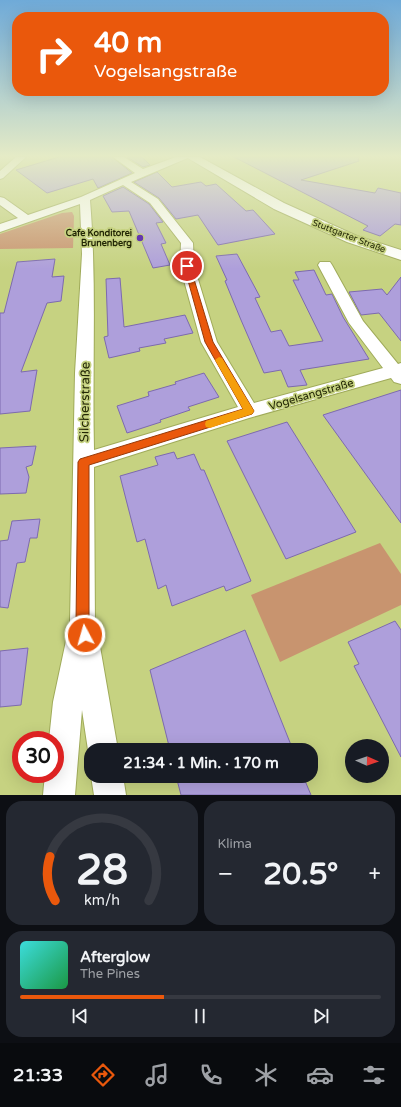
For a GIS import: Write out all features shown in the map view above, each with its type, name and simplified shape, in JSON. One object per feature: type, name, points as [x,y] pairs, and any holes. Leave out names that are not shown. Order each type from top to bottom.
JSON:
[{"type":"main road","name":"Stuttgarter Straße","points":[[254,194],[352,239],[401,255]]},
{"type":"street","points":[[0,228],[95,194]]},
{"type":"street","points":[[143,194],[154,201],[187,243],[187,266],[209,342],[249,411]]},
{"type":"street","name":"Silcherstraße","points":[[59,795],[68,702],[83,622],[84,373],[88,254],[85,199]]},
{"type":"street","points":[[0,200],[27,219]]},
{"type":"street","points":[[325,265],[357,323],[398,373]]},
{"type":"street","name":"Vogelsangstraße","points":[[83,462],[249,411],[398,373]]},
{"type":"street","points":[[83,622],[102,743]]},
{"type":"street","points":[[108,783],[110,795]]},
{"type":"shaded area","points":[[72,212],[74,216],[73,248],[0,249],[0,234],[62,213]]},
{"type":"shaded area","points":[[380,543],[401,574],[401,605],[280,662],[251,595]]},
{"type":"building","points":[[107,194],[134,194],[149,204],[163,222],[156,223],[166,243],[161,244],[170,265],[153,268],[129,211],[112,212],[103,196]]},
{"type":"building","points":[[153,194],[227,194],[246,211],[253,210],[275,234],[218,245],[198,215],[176,219],[159,198]]},
{"type":"building","points":[[306,194],[401,194],[401,225],[395,224],[380,236],[363,230],[368,226]]},
{"type":"building","points":[[237,254],[260,297],[255,298],[271,332],[281,330],[289,346],[323,341],[293,280],[299,280],[295,272],[314,270],[326,295],[332,294],[343,317],[369,359],[300,370],[307,385],[288,387],[281,370],[264,373],[216,256]]},
{"type":"building","points":[[55,259],[52,277],[64,276],[61,301],[47,303],[21,372],[37,370],[30,411],[0,414],[0,313],[4,313],[17,262]]},
{"type":"building","points":[[401,277],[401,341],[379,313],[361,315],[349,292],[382,289],[387,295]]},
{"type":"building","points":[[120,278],[124,327],[185,315],[193,333],[164,339],[166,343],[139,348],[140,351],[109,358],[104,337],[108,336],[106,279]]},
{"type":"building","points":[[204,373],[219,397],[188,407],[190,410],[160,420],[161,422],[127,433],[117,406],[149,396],[148,392],[176,384],[175,382]]},
{"type":"building","points":[[401,390],[401,523],[323,415]]},
{"type":"building","points":[[287,422],[356,532],[286,559],[227,441]]},
{"type":"building","points":[[36,446],[32,465],[26,467],[29,477],[26,493],[0,494],[0,448]]},
{"type":"building","points":[[174,452],[177,459],[194,454],[201,470],[204,470],[251,581],[226,591],[224,586],[172,606],[166,585],[158,589],[145,539],[137,542],[120,476],[158,465],[155,457]]},
{"type":"building","points":[[40,519],[37,538],[30,538],[25,562],[17,563],[8,608],[0,607],[0,541],[8,540],[12,521]]},
{"type":"building","points":[[395,621],[401,630],[401,757],[354,666],[359,664],[348,642]]},
{"type":"building","points":[[245,630],[290,743],[168,743],[150,670]]},
{"type":"building","points":[[28,648],[21,705],[0,707],[0,651]]},
{"type":"building","points":[[178,783],[306,783],[311,795],[181,795]]},
{"type":"slow traffic","points":[[210,424],[249,411],[219,360]]},
{"type":"place","name":"Cafe Konditorei Brunenberg","points":[[140,238]]},
{"type":"route","points":[[85,635],[83,622],[83,462],[249,411],[209,342],[187,266]]}]
